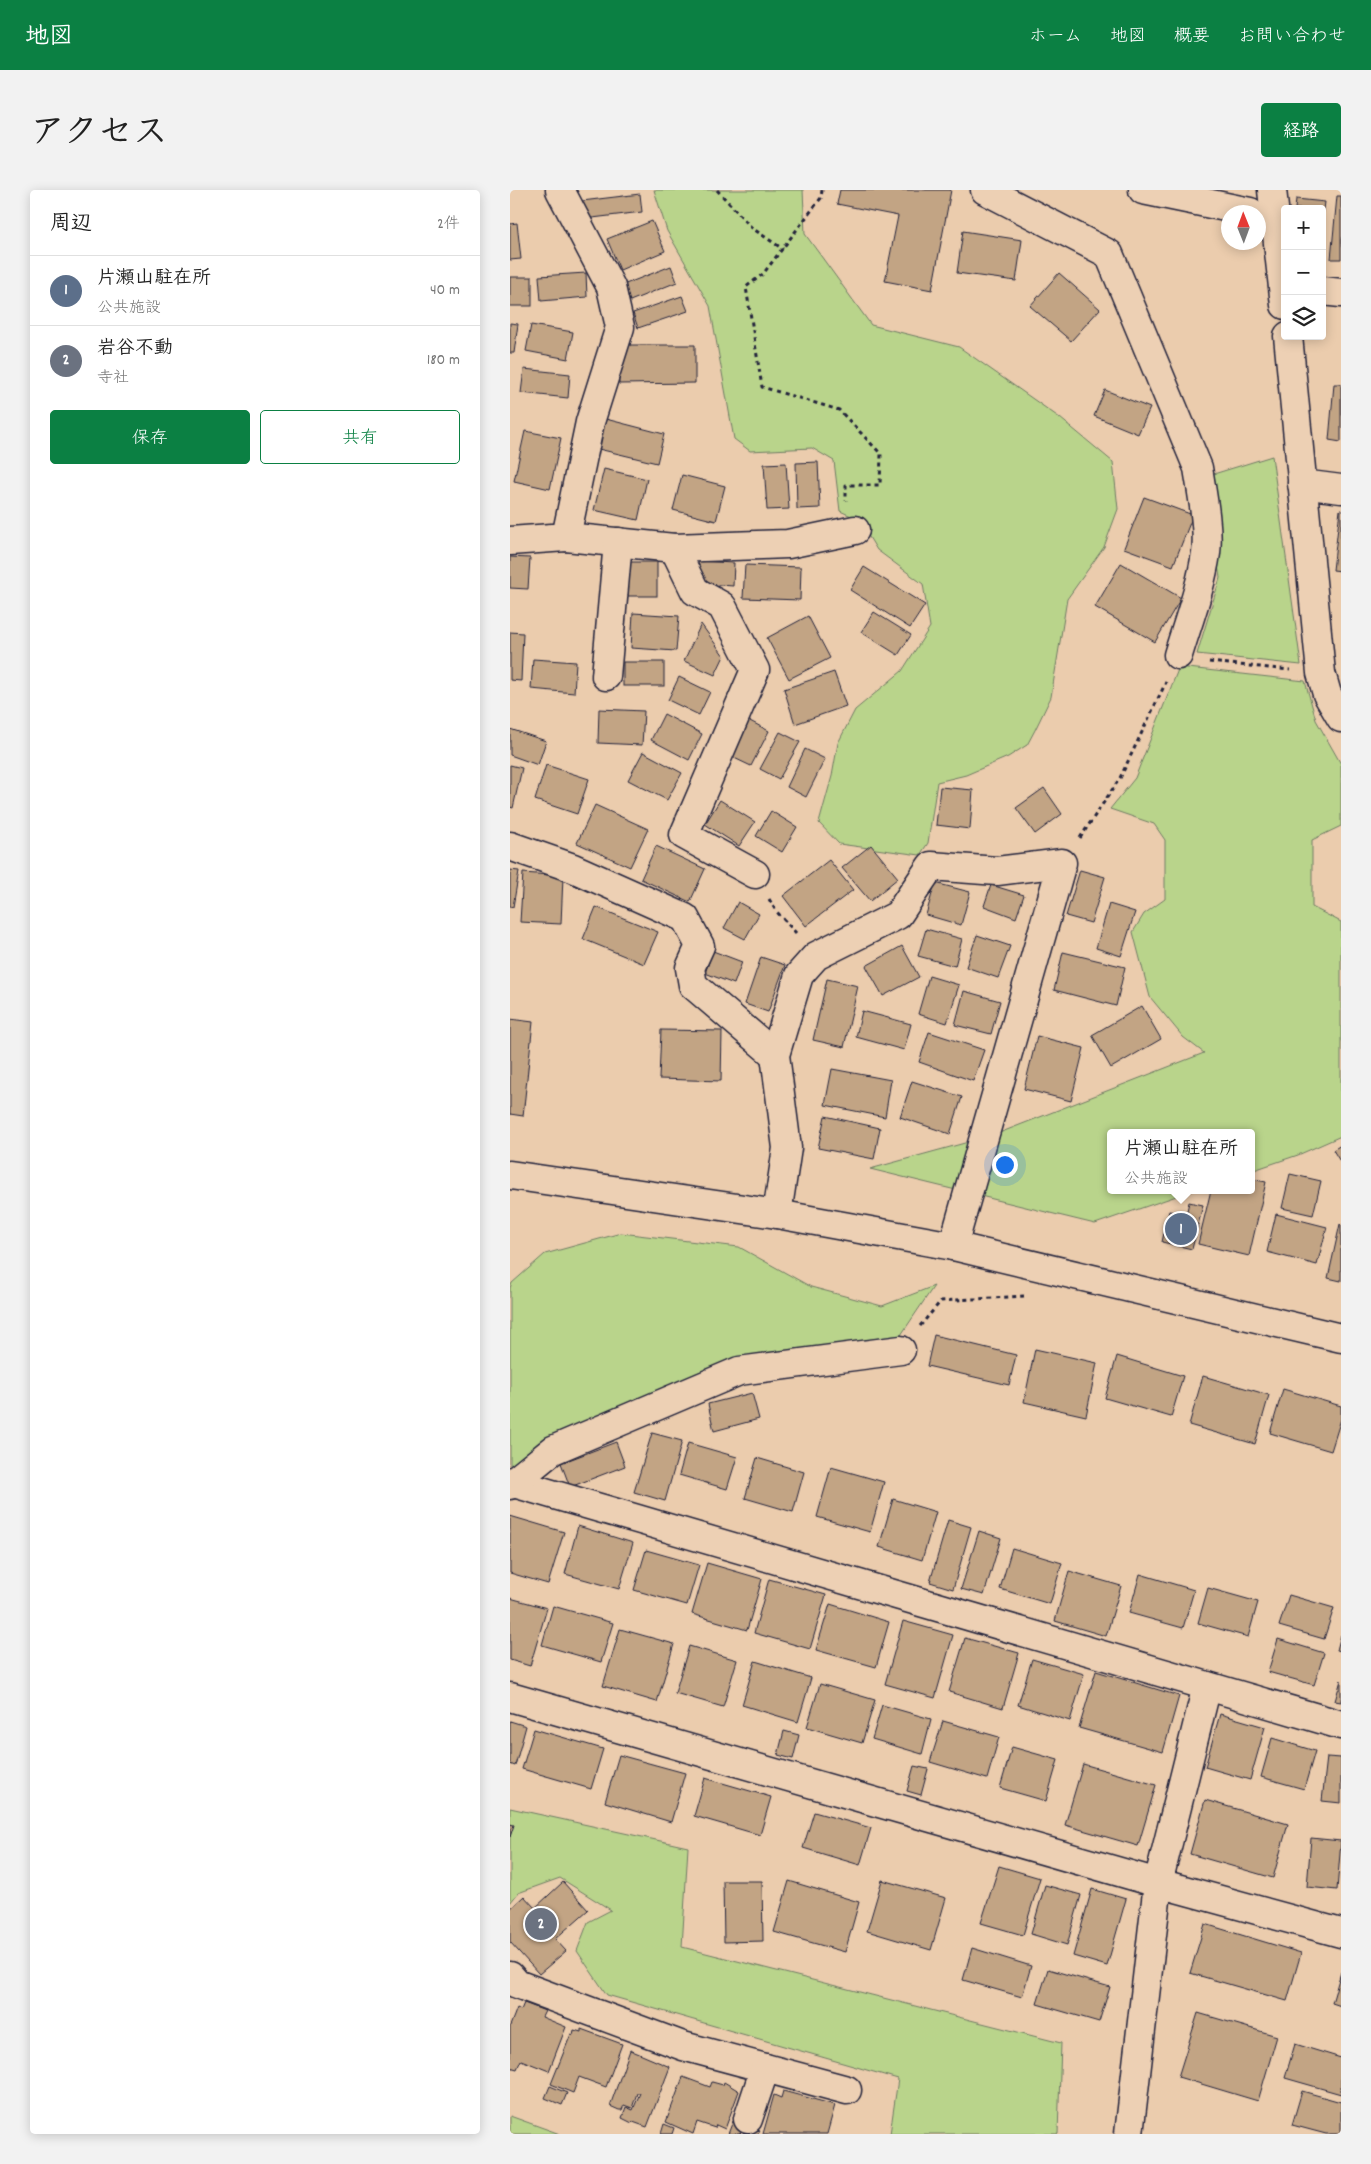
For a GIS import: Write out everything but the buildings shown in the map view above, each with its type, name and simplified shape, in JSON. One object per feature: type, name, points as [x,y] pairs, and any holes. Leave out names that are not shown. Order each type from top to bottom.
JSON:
[{"type":"street","points":[[560,190],[611,287],[620,326],[590,422],[566,538]]},
{"type":"street","points":[[985,190],[1109,254],[1187,441],[1198,468],[1203,502],[1206,552],[1199,585],[1178,655]]},
{"type":"street","points":[[1143,190],[1221,207]]},
{"type":"street","points":[[1265,205],[1272,190]]},
{"type":"street","points":[[1266,232],[1281,283]]},
{"type":"street","points":[[1326,291],[1341,293]]},
{"type":"street","points":[[1288,340],[1302,484],[1330,687],[1341,718]]},
{"type":"street","points":[[1302,484],[1341,489]]},
{"type":"street","points":[[510,541],[566,538],[674,548],[788,544],[855,530]]},
{"type":"street","points":[[606,676],[618,542]]},
{"type":"street","points":[[674,548],[695,591],[722,606],[755,670],[684,835],[756,874]]},
{"type":"street","points":[[510,846],[573,868],[685,918],[700,946],[690,968],[693,985],[775,1055]]},
{"type":"street","points":[[777,1214],[787,1148],[775,1055],[800,975],[816,956],[898,915],[931,866],[997,871],[1062,863],[953,1246]]},
{"type":"street","points":[[510,1175],[777,1214],[953,1246],[1341,1338]]},
{"type":"street","points":[[512,1484],[554,1450],[739,1371],[900,1350]]},
{"type":"street","points":[[512,1484],[1341,1725]]},
{"type":"street","points":[[1129,2134],[1158,1883],[1208,1686]]},
{"type":"street","points":[[510,1696],[1158,1883],[1341,1933]]},
{"type":"street","points":[[510,1976],[517,1984],[683,2046],[847,2090]]},
{"type":"street","points":[[748,2119],[765,2068]]},
{"type":"path","points":[[717,190],[752,228],[783,249]]},
{"type":"path","points":[[822,190],[821,198],[783,249],[763,274],[746,287],[762,387],[839,410],[881,454],[880,486]]},
{"type":"path","points":[[1062,863],[1120,778],[1178,655],[1197,661],[1330,687]]},
{"type":"path","points":[[900,1350],[941,1301],[1025,1296],[1049,1269]]},
{"type":"green space","points":[[654,190],[803,190],[805,234],[871,325],[959,347],[1060,418],[1113,462],[1118,509],[1104,547],[1067,599],[1051,697],[1035,730],[1027,745],[1008,757],[966,775],[937,782],[928,843],[920,855],[839,844],[819,823],[832,776],[838,743],[855,710],[902,671],[930,627],[923,584],[877,550],[858,519],[840,511],[834,461],[812,448],[750,451],[734,439],[710,306],[667,231]]},
{"type":"green space","points":[[1272,456],[1301,665],[1197,654],[1220,578],[1204,477]]},
{"type":"green space","points":[[1179,667],[1305,681],[1316,720],[1341,764],[1341,826],[1312,840],[1312,907],[1341,922],[1341,1136],[1298,1155],[1255,1170],[1255,1129],[1107,1129],[1107,1194],[1182,1194],[1095,1224],[870,1169],[994,1135],[1204,1053],[1183,1037],[1150,997],[1133,932],[1144,914],[1165,899],[1165,840],[1154,824],[1110,809],[1135,778]]},
{"type":"green space","points":[[621,1233],[739,1247],[811,1287],[882,1306],[934,1286],[901,1335],[734,1358],[544,1442],[510,1468],[510,1288],[512,1283],[545,1254]]},
{"type":"green space","points":[[510,1808],[688,1847],[682,1947],[1061,2043],[1058,2134],[890,2134],[898,2079],[607,1995],[577,1951],[588,1922],[611,1910],[560,1878],[518,1893],[510,1903]]},
{"type":"green space","points":[[510,2116],[560,2134],[510,2134]]},
{"type":"place","name":"片瀬山駐在所","points":[[1181,1229]]},
{"type":"place","name":"岩谷不動","points":[[541,1924]]}]
